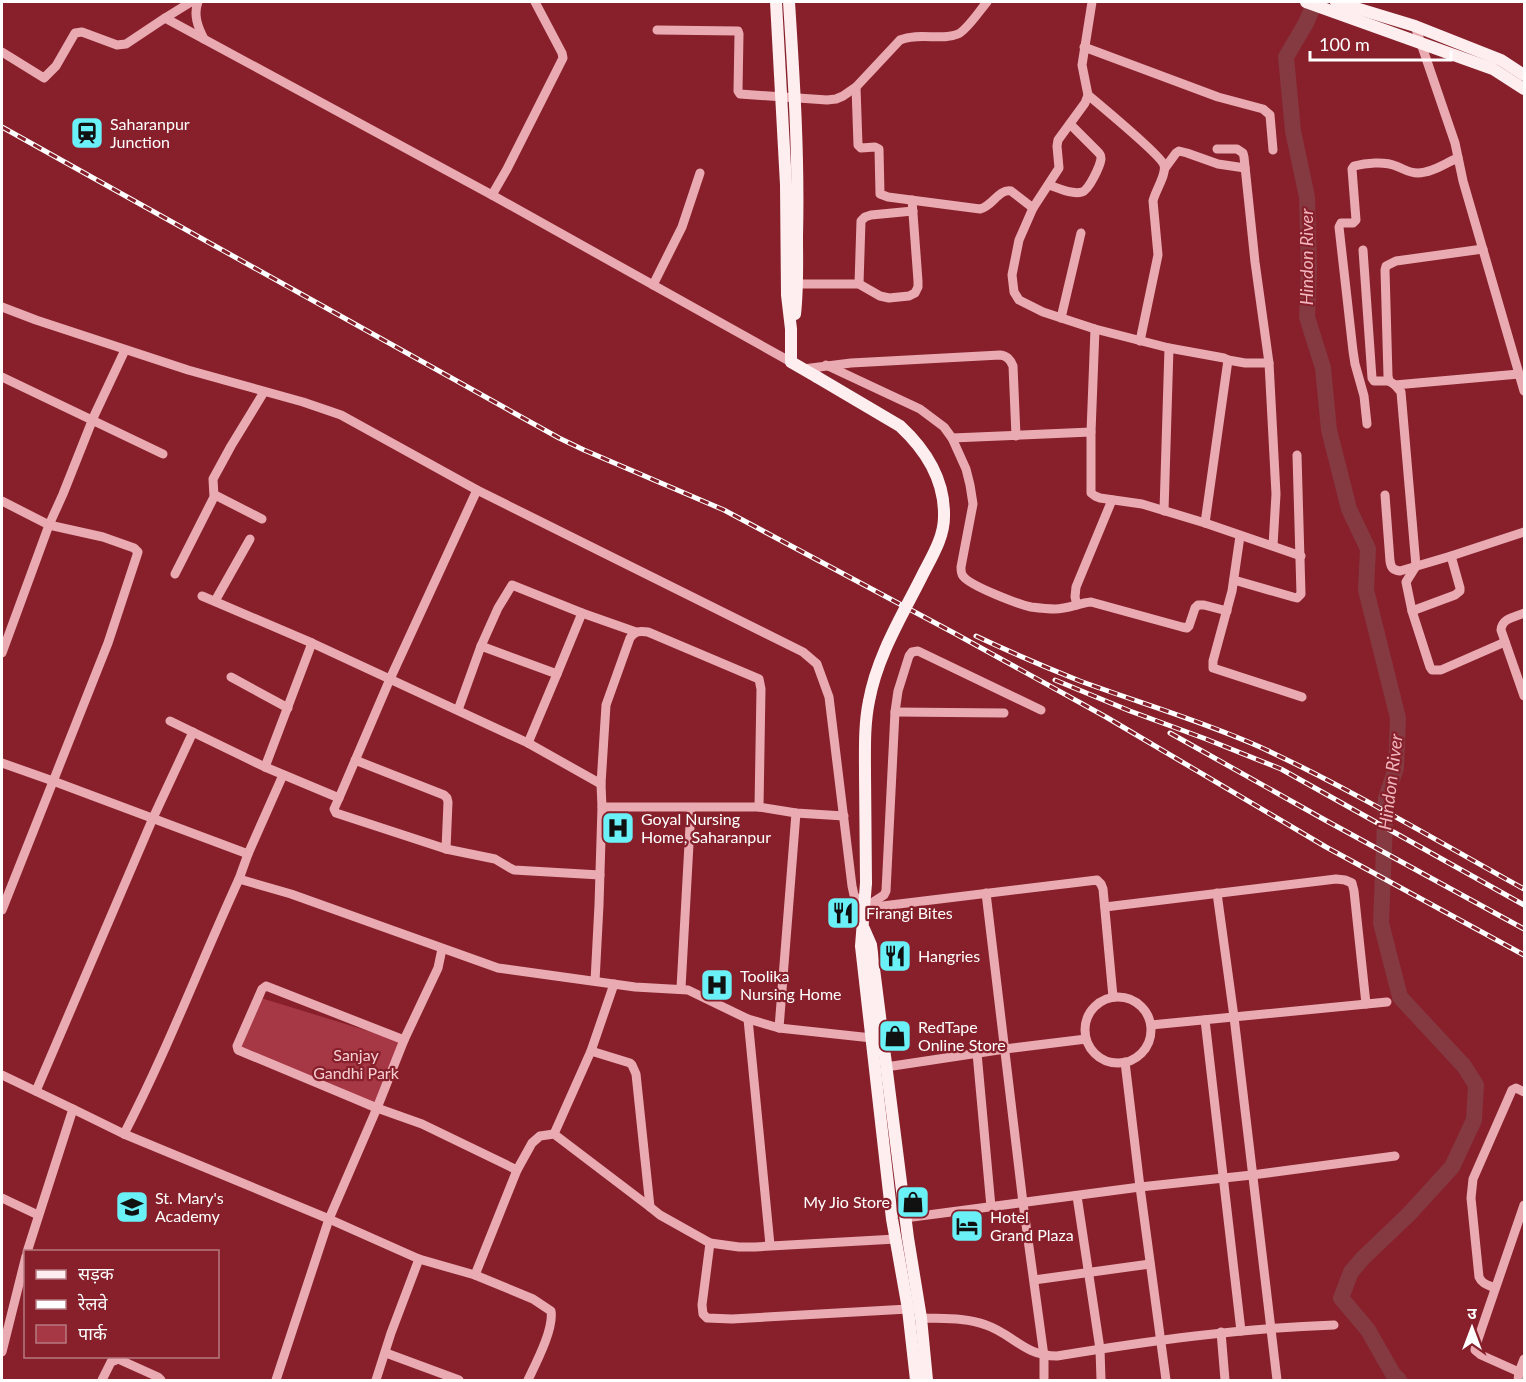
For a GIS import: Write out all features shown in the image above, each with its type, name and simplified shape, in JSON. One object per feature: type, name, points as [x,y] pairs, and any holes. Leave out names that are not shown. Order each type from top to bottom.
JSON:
[{"type":"main road","points":[[776,2],[798,184],[796,304],[791,330]]},
{"type":"main road","points":[[789,2],[786,185],[791,362],[900,426],[911,436],[921,447],[936,473],[943,501],[944,518],[936,548],[882,656],[868,701],[866,718],[864,928],[871,945],[892,1219],[908,1309],[916,1380]]},
{"type":"main road","points":[[1306,2],[1361,16],[1415,26],[1524,89]]},
{"type":"main road","points":[[1336,2],[1361,16],[1420,42],[1448,46],[1501,60],[1524,75]]},
{"type":"main road","points":[[877,1038],[886,1067],[921,1318],[927,1380]]},
{"type":"street","points":[[2,52],[44,78],[56,66],[75,33],[82,32],[117,45],[126,44],[191,2]]},
{"type":"street","points":[[198,2],[197,23],[204,40]]},
{"type":"street","points":[[492,195],[562,58],[562,53],[535,2]]},
{"type":"street","points":[[657,30],[738,31],[739,93],[827,100],[843,96],[856,87],[900,40],[916,36],[959,34],[987,2]]},
{"type":"street","points":[[1092,2],[1083,65],[1088,95],[1085,103],[1058,140],[1059,168],[1033,208],[1019,240],[1014,260],[1012,285],[1014,292],[1019,300],[1043,312],[1095,329],[1228,360],[1269,363]]},
{"type":"street","points":[[165,18],[492,195],[791,362]]},
{"type":"street","points":[[1415,26],[1451,131],[1524,391]]},
{"type":"street","points":[[1084,47],[1218,97],[1263,109],[1270,115],[1273,150]]},
{"type":"street","points":[[856,87],[858,145],[861,148],[879,149],[880,194],[980,209],[1008,190],[1033,208]]},
{"type":"street","points":[[1088,95],[1164,163],[1164,174],[1153,201],[1158,255],[1140,341]]},
{"type":"street","points":[[1049,185],[1077,192],[1086,190],[1101,161],[1100,154],[1070,124]]},
{"type":"street","points":[[1217,149],[1237,149],[1243,153],[1269,363],[1276,494],[1273,546]]},
{"type":"street","points":[[1165,168],[1179,151],[1218,164],[1245,168]]},
{"type":"street","points":[[1367,424],[1364,396],[1353,351],[1339,227],[1341,223],[1353,223],[1356,220],[1352,169],[1359,165],[1382,164],[1396,166],[1404,171],[1424,172],[1458,158]]},
{"type":"street","points":[[653,285],[682,227],[700,173]]},
{"type":"street","points":[[796,284],[859,284],[880,296],[889,298],[915,294],[918,281],[912,200]]},
{"type":"street","points":[[859,284],[861,221],[871,215],[913,211]]},
{"type":"street","points":[[1061,318],[1081,233]]},
{"type":"street","points":[[1483,249],[1396,261],[1386,266],[1385,270],[1392,383],[1401,392],[1416,566],[1406,582],[1412,611],[1432,670],[1441,670],[1505,642]]},
{"type":"street","points":[[1364,250],[1374,381],[1392,383],[1520,374]]},
{"type":"street","points":[[2,307],[125,350],[341,415],[477,490],[803,652],[817,664],[829,697],[852,886],[854,895],[864,908]]},
{"type":"street","points":[[1095,329],[1091,493],[1095,496],[1132,502],[1205,523],[1301,556]]},
{"type":"street","points":[[1164,511],[1169,348]]},
{"type":"street","points":[[2,652],[49,525],[125,350]]},
{"type":"street","points":[[803,369],[826,365],[988,355],[1005,356],[1011,359],[1013,366],[1016,436]]},
{"type":"street","points":[[1205,523],[1228,360]]},
{"type":"street","points":[[826,365],[920,409],[944,427],[952,438],[966,469],[973,504],[961,567],[962,575],[968,581],[1007,599],[1030,606],[1054,609],[1091,602],[1187,628],[1198,605],[1227,611]]},
{"type":"street","points":[[2,377],[164,454]]},
{"type":"street","points":[[175,574],[215,495],[213,479],[264,392]]},
{"type":"street","points":[[952,438],[1091,432]]},
{"type":"street","points":[[1234,580],[1297,598],[1302,593],[1297,455]]},
{"type":"street","points":[[477,490],[390,679],[334,809],[336,813],[446,849],[495,859],[514,870],[600,875]]},
{"type":"street","points":[[215,495],[262,519]]},
{"type":"street","points":[[1385,495],[1391,567],[1394,570],[1400,571],[1524,532]]},
{"type":"street","points":[[1077,605],[1076,587],[1112,500]]},
{"type":"street","points":[[2,501],[49,525],[102,537],[134,548],[138,552],[108,643],[2,910]]},
{"type":"street","points":[[1240,536],[1234,580],[1213,668],[1302,697]]},
{"type":"street","points":[[215,601],[250,540]]},
{"type":"street","points":[[1412,611],[1460,591],[1451,556]]},
{"type":"street","points":[[458,710],[481,646],[512,585],[636,632],[648,632],[759,679],[761,689],[759,807]]},
{"type":"street","points":[[202,596],[312,643],[458,710],[528,743],[601,784]]},
{"type":"street","points":[[528,743],[582,613]]},
{"type":"street","points":[[1524,614],[1510,618],[1501,625],[1524,696]]},
{"type":"street","points":[[595,981],[601,784],[606,705],[630,638],[636,632]]},
{"type":"street","points":[[266,767],[312,643]]},
{"type":"street","points":[[481,646],[558,674]]},
{"type":"street","points":[[864,908],[884,895],[886,891],[895,712],[898,692],[912,652],[918,651],[1041,710]]},
{"type":"street","points":[[231,677],[288,708]]},
{"type":"street","points":[[895,712],[1004,713]]},
{"type":"street","points":[[170,721],[266,767],[339,798]]},
{"type":"street","points":[[36,1091],[193,732]]},
{"type":"street","points":[[355,760],[444,795],[448,802],[446,849]]},
{"type":"street","points":[[2,763],[248,854]]},
{"type":"street","points":[[124,1134],[174,1027],[283,774]]},
{"type":"street","points":[[602,807],[759,807],[796,813],[844,816]]},
{"type":"street","points":[[681,988],[691,808]]},
{"type":"street","points":[[778,1028],[796,813]]},
{"type":"street","points":[[239,879],[291,894],[498,968],[635,987],[681,988],[748,1019],[778,1028],[877,1038]]},
{"type":"street","points":[[1105,907],[1336,879],[1345,880],[1352,883],[1366,1004]]},
{"type":"street","points":[[864,908],[1097,880],[1103,889],[1113,997]]},
{"type":"street","points":[[986,893],[1023,1203],[1044,1356],[1044,1380]]},
{"type":"street","points":[[1217,893],[1277,1380]]},
{"type":"street","points":[[276,1380],[329,1219],[404,1040],[438,968],[442,949]]},
{"type":"street","points":[[554,1134],[591,1052],[614,984]]},
{"type":"street","points":[[404,1040],[266,986],[262,989],[237,1044],[238,1050],[377,1108],[422,1124],[517,1170]]},
{"type":"street","points":[[1113,997],[1134,1000],[1148,1015],[1151,1025],[1148,1044],[1135,1058],[1125,1062],[1106,1061],[1097,1056],[1086,1040],[1087,1017],[1093,1007],[1102,1000],[1113,997]]},
{"type":"street","points":[[1151,1025],[1388,1002]]},
{"type":"street","points":[[748,1019],[770,1245]]},
{"type":"street","points":[[1205,1020],[1241,1331]]},
{"type":"street","points":[[886,1067],[1005,1049],[1086,1040]]},
{"type":"street","points":[[591,1052],[630,1063],[635,1069],[650,1207]]},
{"type":"street","points":[[977,1053],[991,1207]]},
{"type":"street","points":[[1125,1062],[1160,1341],[1167,1380]]},
{"type":"street","points":[[2,1075],[124,1134],[419,1259],[475,1275],[533,1299],[551,1311],[552,1316],[547,1336],[528,1380]]},
{"type":"street","points":[[1495,1288],[1485,1284],[1479,1277],[1471,1187],[1512,1090],[1516,1088],[1524,1092]]},
{"type":"street","points":[[27,1250],[73,1109]]},
{"type":"street","points":[[475,1275],[517,1170],[536,1139],[540,1136],[554,1134],[660,1215],[710,1243],[739,1247],[896,1239]]},
{"type":"street","points":[[906,1218],[1395,1156]]},
{"type":"street","points":[[1077,1196],[1100,1349],[1101,1380]]},
{"type":"street","points":[[2,1198],[38,1215]]},
{"type":"street","points":[[1524,1205],[1475,1350],[1519,1376],[1524,1359]]},
{"type":"street","points":[[710,1243],[702,1305],[703,1314],[707,1318],[732,1319],[908,1309]]},
{"type":"street","points":[[376,1380],[419,1259]]},
{"type":"street","points":[[2,1352],[3,1340],[24,1263]]},
{"type":"street","points":[[1034,1280],[1150,1264]]},
{"type":"street","points":[[921,1318],[965,1320],[985,1324],[1033,1353],[1044,1356],[1221,1332],[1334,1326]]},
{"type":"street","points":[[1221,1332],[1225,1380]]},
{"type":"street","points":[[386,1353],[459,1380]]},
{"type":"street","points":[[102,1380],[111,1362],[117,1359],[158,1377],[160,1380]]},
{"type":"green space","name":"Sanjay Gandhi Park","points":[[261,998],[404,1042],[379,1115],[240,1050]]},
{"type":"waterway","name":"Hindon River","points":[[1315,2],[1306,23],[1286,57],[1293,131],[1307,197],[1309,270],[1307,317],[1323,368],[1329,430],[1349,509],[1368,549],[1366,590],[1398,718],[1396,768],[1386,798],[1381,923],[1400,997],[1464,1066],[1476,1085],[1474,1120],[1452,1167],[1351,1272],[1341,1298],[1368,1330],[1393,1374],[1399,1380]]},
{"type":"railway","points":[[2,127],[559,438],[724,510],[954,633],[1106,717],[1326,847],[1524,955]]},
{"type":"railway","points":[[976,636],[1080,681],[1193,720],[1260,747],[1361,798],[1524,889]]},
{"type":"railway","points":[[1055,680],[1281,769],[1524,905]]},
{"type":"railway","points":[[1170,733],[1524,929]]},
{"type":"place","name":"Saharanpur Junction","points":[[87,133]]},
{"type":"place","name":"Goyal Nursing Home, Saharanpur","points":[[618,828]]},
{"type":"place","name":"Firangi Bites","points":[[843,913]]},
{"type":"place","name":"Hangries","points":[[895,956]]},
{"type":"place","name":"Toolika Nursing Home","points":[[717,985]]},
{"type":"place","name":"RedTape Online Store","points":[[895,1036]]},
{"type":"place","name":"My Jio Store","points":[[913,1202]]},
{"type":"place","name":"St. Mary's Academy","points":[[132,1207]]},
{"type":"place","name":"Hotel Grand Plaza","points":[[967,1226]]}]
